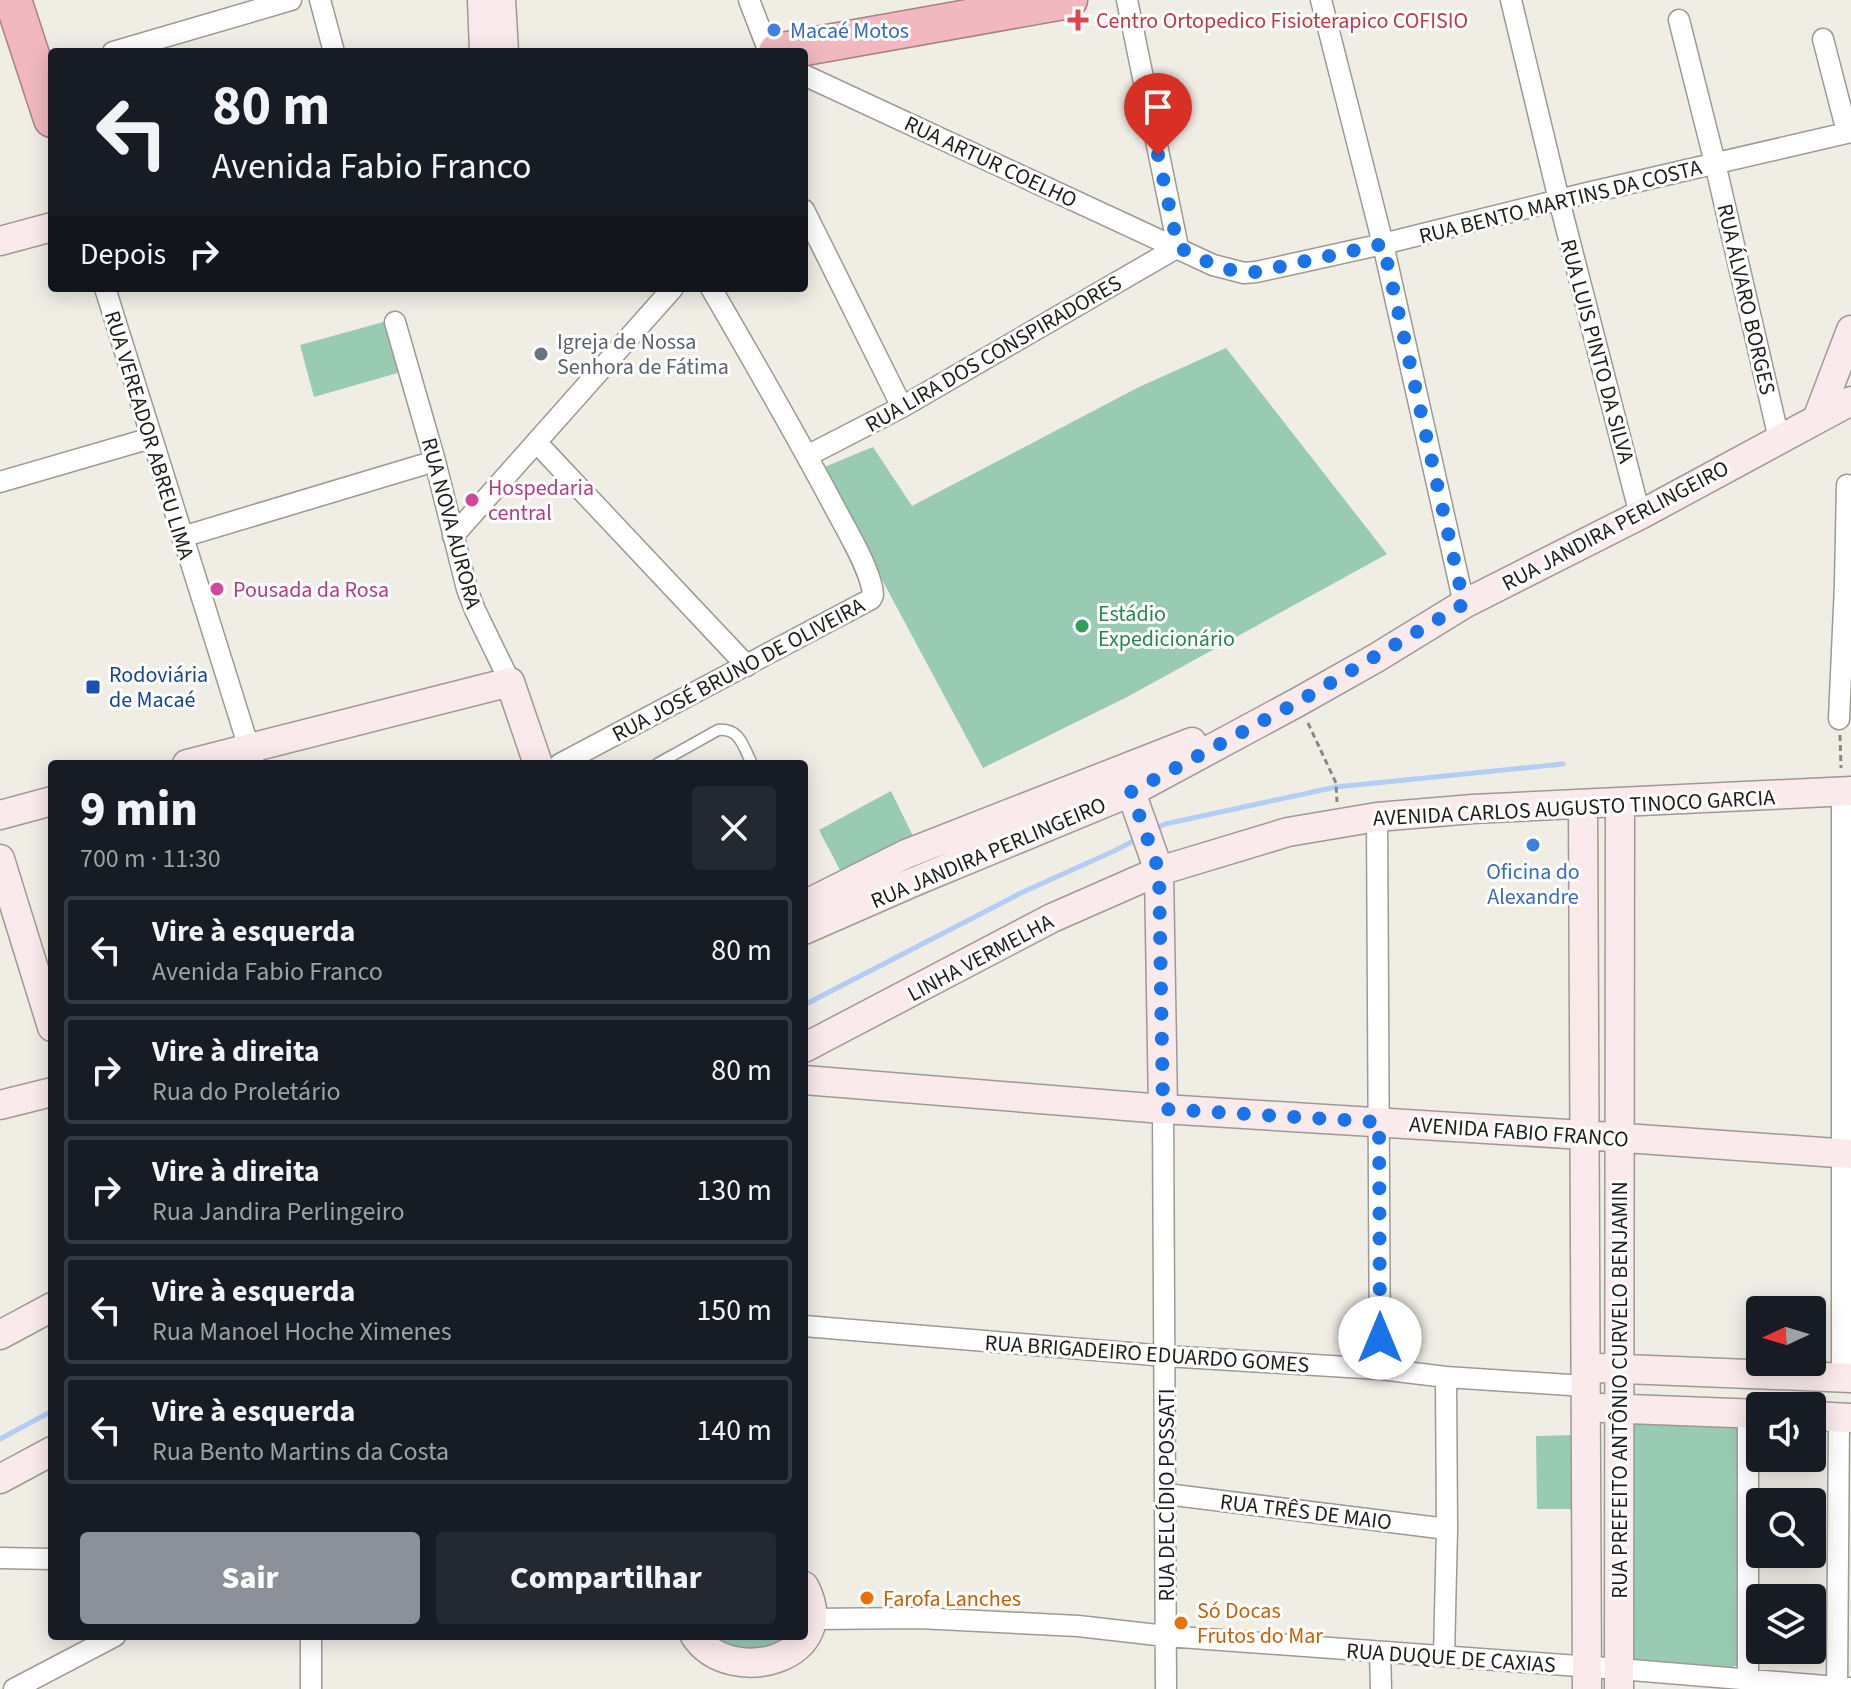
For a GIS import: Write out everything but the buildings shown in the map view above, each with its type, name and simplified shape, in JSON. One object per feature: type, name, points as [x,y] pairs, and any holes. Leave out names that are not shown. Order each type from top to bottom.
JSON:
[{"type":"highway","points":[[13,0],[44,72],[48,96]]},
{"type":"highway","points":[[798,48],[1025,4],[1069,0]]},
{"type":"main road","points":[[482,0],[484,48]]},
{"type":"main road","points":[[501,0],[504,48]]},
{"type":"main road","points":[[0,241],[48,228]]},
{"type":"main road","points":[[1817,419],[1851,330]]},
{"type":"main road","name":"RUA JANDIRA PERLINGEIRO","points":[[808,928],[1298,702],[1464,604],[1640,515],[1851,401]]},
{"type":"main road","points":[[220,760],[252,756],[510,682]]},
{"type":"main road","name":"RUA NOVA AURORA","points":[[510,682],[537,760]]},
{"type":"main road","points":[[1121,783],[1142,822],[1158,866],[1163,1109]]},
{"type":"main road","name":"RUA JANDIRA PERLINGEIRO","points":[[808,903],[906,854],[1121,783]]},
{"type":"main road","name":"AVENIDA CARLOS AUGUSTO TINOCO GARCIA","points":[[1158,866],[1288,832],[1377,817],[1473,809],[1846,791]]},
{"type":"main road","points":[[0,815],[48,802]]},
{"type":"main road","name":"RUA PREFEITO ANTÔNIO CURVELO BENJAMIN","points":[[1619,1679],[1620,802]]},
{"type":"main road","name":"RUA PREFEITO ANTÔNIO CURVELO BENJAMIN","points":[[1583,804],[1586,1678]]},
{"type":"main road","points":[[906,854],[906,867],[916,881]]},
{"type":"main road","points":[[0,859],[48,1014]]},
{"type":"main road","name":"LINHA VERMELHA","points":[[808,1046],[1158,866]]},
{"type":"main road","name":"AVENIDA FABIO FRANCO","points":[[808,1080],[1163,1109],[1847,1153]]},
{"type":"main road","points":[[0,1105],[48,1093]]},
{"type":"main road","points":[[0,1335],[48,1309]]},
{"type":"main road","points":[[1585,1387],[1619,1370],[1846,1378]]},
{"type":"main road","points":[[1585,1387],[1619,1409],[1746,1414]]},
{"type":"main road","points":[[0,1479],[48,1453]]},
{"type":"main road","points":[[808,1597],[811,1605],[808,1634]]},
{"type":"main road","points":[[697,1640],[704,1653],[717,1665],[751,1682],[797,1655],[805,1640]]},
{"type":"street","points":[[127,48],[291,0]]},
{"type":"street","points":[[320,0],[333,48]]},
{"type":"street","points":[[749,0],[767,48]]},
{"type":"street","points":[[1127,0],[1178,247]]},
{"type":"street","points":[[1321,0],[1383,244],[1464,604]]},
{"type":"street","name":"RUA LUIS PINTO DA SILVA","points":[[1511,0],[1640,515]]},
{"type":"street","name":"RUA ÁLVARO BORGES","points":[[1679,20],[1779,439]]},
{"type":"street","points":[[1823,39],[1849,132]]},
{"type":"street","name":"RUA ARTUR COELHO","points":[[808,77],[1178,247]]},
{"type":"street","name":"RUA BENTO MARTINS DA COSTA","points":[[1178,247],[1213,265],[1244,273],[1256,272],[1849,132]]},
{"type":"street","points":[[808,218],[902,407]]},
{"type":"street","name":"RUA LIRA DOS CONSPIRADORES","points":[[807,456],[902,407],[1178,247]]},
{"type":"street","name":"RUA VEREADOR ABREU LIMA","points":[[106,292],[252,756]]},
{"type":"street","points":[[453,536],[669,292]]},
{"type":"street","points":[[713,292],[807,456]]},
{"type":"street","name":"RUA NOVA AURORA","points":[[395,322],[471,600],[510,682]]},
{"type":"street","points":[[0,482],[151,438]]},
{"type":"street","points":[[537,443],[747,666]]},
{"type":"street","name":"RUA JOSÉ BRUNO DE OLIVEIRA","points":[[568,760],[871,599],[873,587],[855,545],[807,456]]},
{"type":"street","points":[[182,537],[435,461]]},
{"type":"street","points":[[1839,719],[1848,583],[1847,485]]},
{"type":"street","points":[[1846,791],[1846,1378]]},
{"type":"street","points":[[1377,817],[1380,1369]]},
{"type":"street","name":"RUA DELCÍDIO POSSATI","points":[[1163,1109],[1166,1689]]},
{"type":"street","name":"RUA BRIGADEIRO EDUARDO GOMES","points":[[808,1326],[1585,1387]]},
{"type":"street","points":[[1444,1656],[1446,1377]]},
{"type":"street","points":[[1834,1417],[1842,1688]]},
{"type":"street","points":[[1748,1679],[1753,1472]]},
{"type":"street","name":"RUA TRÊS DE MAIO","points":[[1166,1494],[1447,1529]]},
{"type":"street","points":[[0,1558],[48,1559]]},
{"type":"street","name":"RUA DUQUE DE CAXIAS","points":[[811,1619],[919,1618],[1078,1626],[1166,1636],[1444,1656],[1586,1678],[1748,1679],[1842,1688]]},
{"type":"street","points":[[14,1689],[107,1640]]},
{"type":"street","points":[[311,1640],[311,1689]]},
{"type":"street","points":[[1380,1652],[1381,1689]]},
{"type":"lane","points":[[664,760],[718,730],[727,729],[736,733],[750,760]]},
{"type":"path","points":[[1298,702],[1336,783],[1337,798]]},
{"type":"path","points":[[1839,719],[1846,791]]},
{"type":"green space","points":[[387,321],[401,372],[314,397],[300,345]]},
{"type":"green space","name":"Estádio Expedicionário","points":[[1226,348],[1387,554],[1127,697],[983,768],[822,468],[873,447],[912,506],[1139,387]]},
{"type":"green space","points":[[891,791],[913,836],[841,872],[819,830]]},
{"type":"green space","points":[[1632,1419],[1739,1425],[1739,1665],[1729,1668],[1632,1662]]},
{"type":"green space","points":[[1578,1435],[1579,1509],[1537,1509],[1536,1436]]},
{"type":"green space","points":[[716,1640],[793,1640],[771,1660]]},
{"type":"waterway","points":[[1155,829],[1165,824],[1336,787],[1563,764]]},
{"type":"waterway","points":[[808,1003],[1023,892],[1139,838]]},
{"type":"waterway","points":[[0,1439],[48,1413]]},
{"type":"place","name":"Centro Ortopedico Fisioterapico COFISIO","points":[[1078,20]]},
{"type":"place","name":"Macaé Motos","points":[[774,30]]},
{"type":"place","name":"Igreja de Nossa Senhora de Fátima","points":[[541,354]]},
{"type":"place","name":"Hospedaria central","points":[[472,500]]},
{"type":"place","name":"Pousada da Rosa","points":[[217,589]]},
{"type":"place","name":"Estádio Expedicionário","points":[[1082,626]]},
{"type":"place","name":"Rodoviária de Macaé","points":[[93,687]]},
{"type":"place","name":"Oficina do Alexandre","points":[[1533,845]]},
{"type":"place","name":"Farofa Lanches","points":[[867,1598]]},
{"type":"place","name":"Só Docas Frutos do Mar","points":[[1181,1623]]},
{"type":"route","points":[[1158,155],[1178,247],[1213,265],[1231,271],[1256,272],[1383,244],[1464,604],[1376,658],[1131,792],[1159,871],[1163,1109],[1379,1122],[1380,1338]]}]
